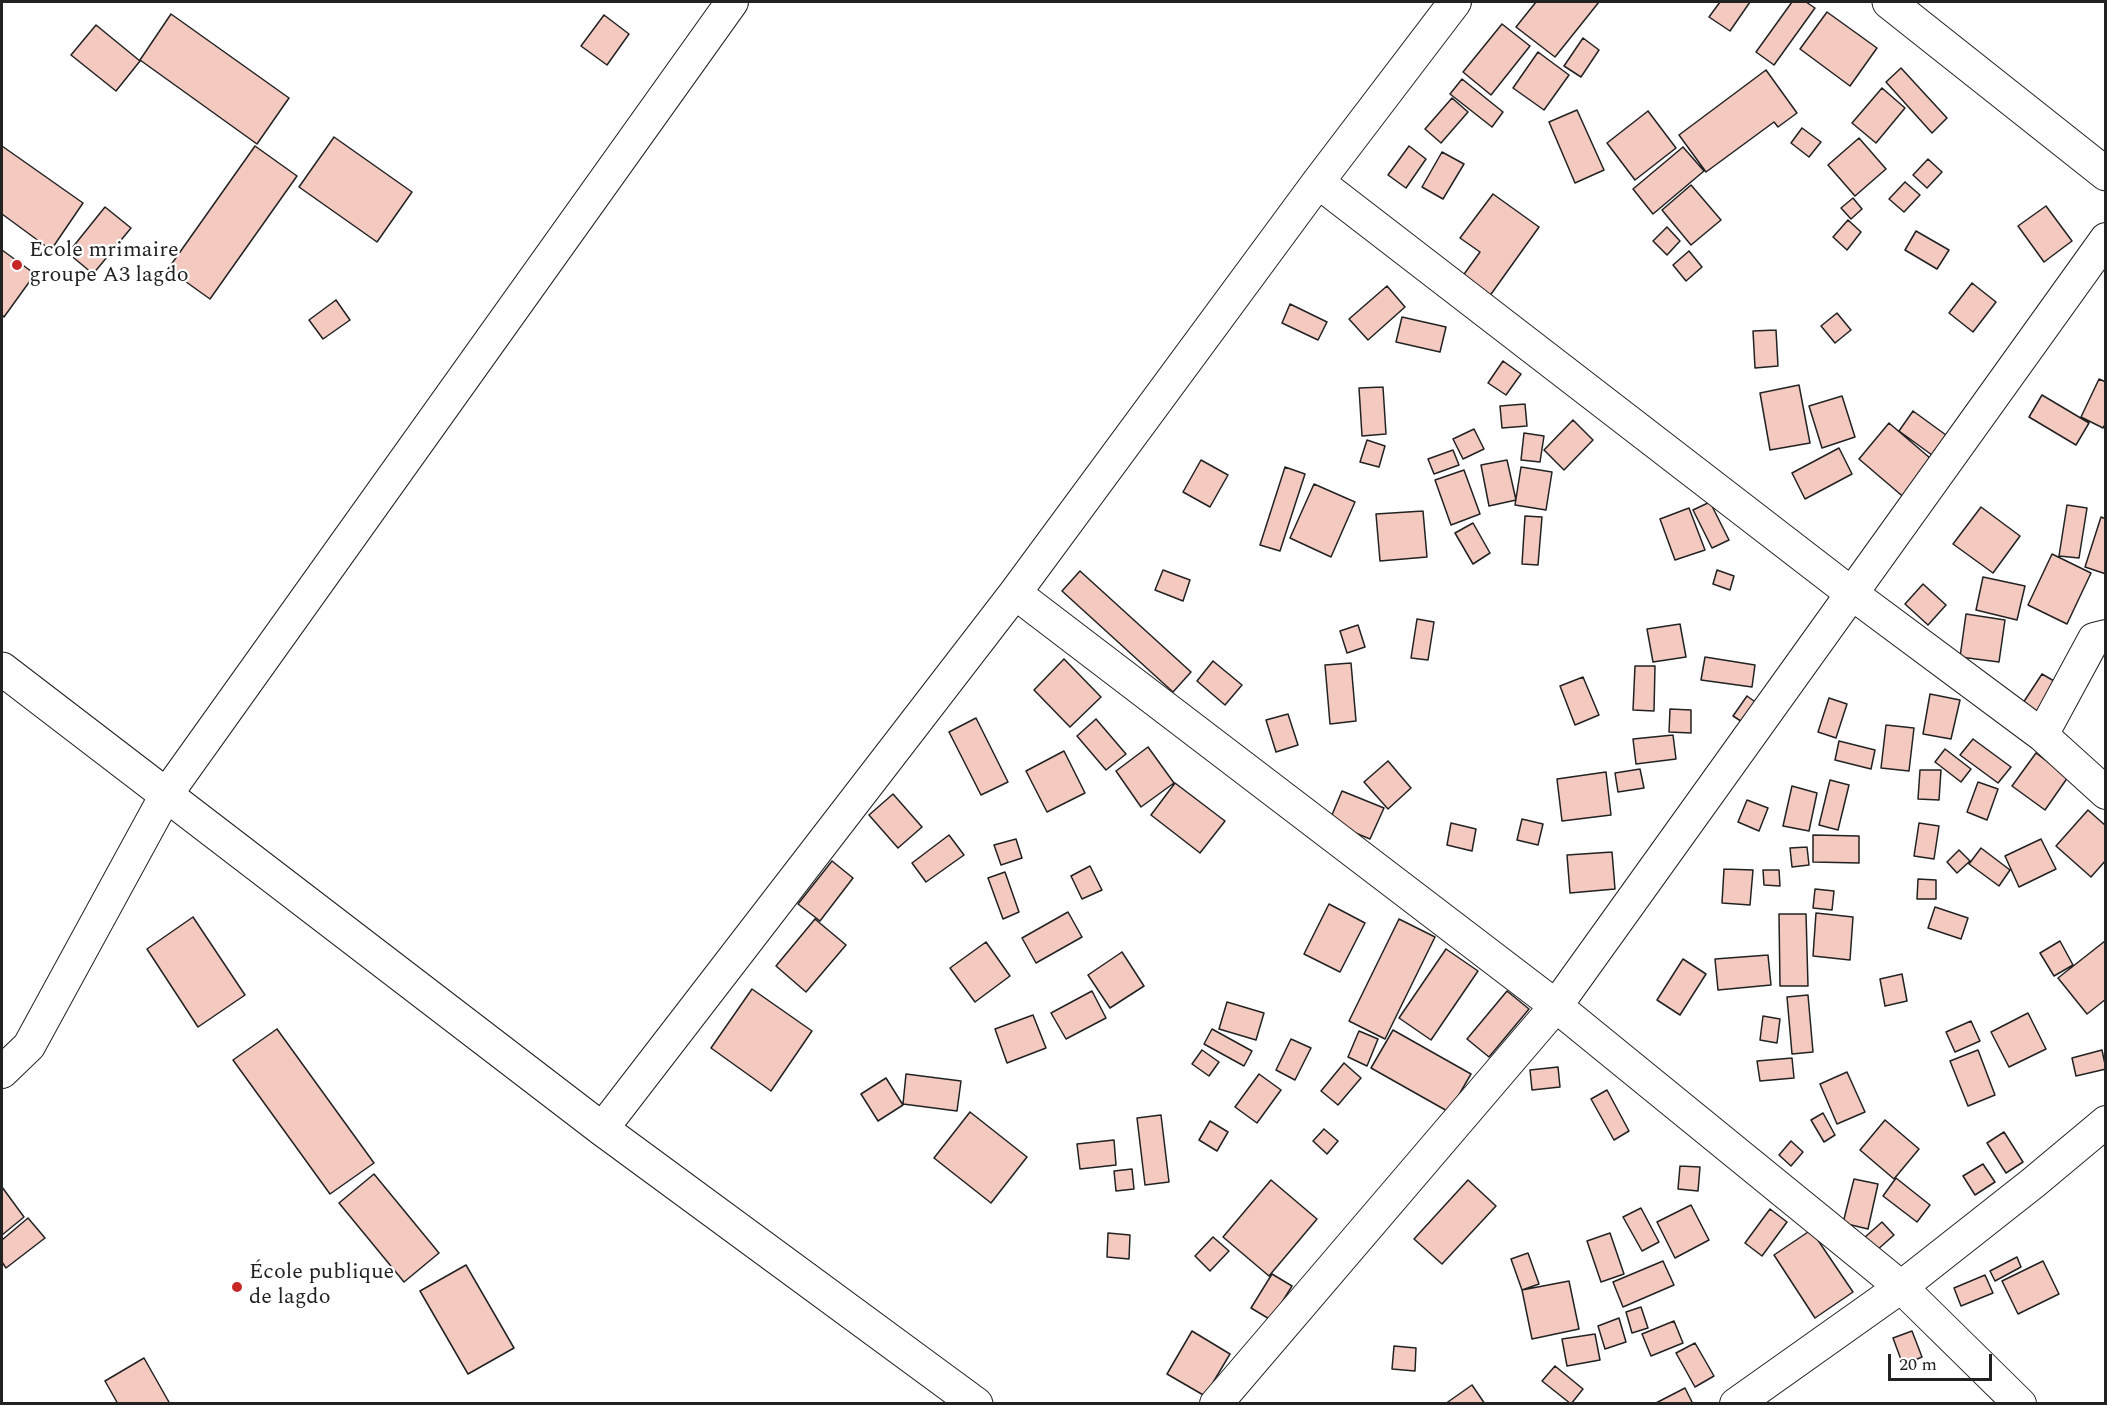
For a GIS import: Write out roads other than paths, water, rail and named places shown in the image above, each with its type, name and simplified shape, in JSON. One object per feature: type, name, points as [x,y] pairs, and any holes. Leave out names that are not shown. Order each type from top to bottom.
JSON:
[{"type":"main road","points":[[1889,2],[2106,174]]},
{"type":"main road","points":[[2,669],[602,1129],[976,1404]]},
{"type":"street","points":[[2,1072],[28,1046],[166,795],[732,2]]},
{"type":"street","points":[[602,1129],[1015,593],[1318,182],[1455,2]]},
{"type":"street","points":[[1318,182],[1851,593],[2042,735],[2106,793]]},
{"type":"street","points":[[1216,1404],[1556,1006],[2106,239]]},
{"type":"street","points":[[1015,593],[1556,1006],[1901,1287],[2020,1404]]},
{"type":"street","points":[[2042,735],[2094,639],[2106,636]]},
{"type":"street","points":[[1736,1404],[1901,1287],[2106,1122]]},
{"type":"place","name":"Ecole mrimaire groupe A3 lagdo","points":[[17,265]]},
{"type":"place","name":"École publique de lagdo","points":[[237,1287]]}]
